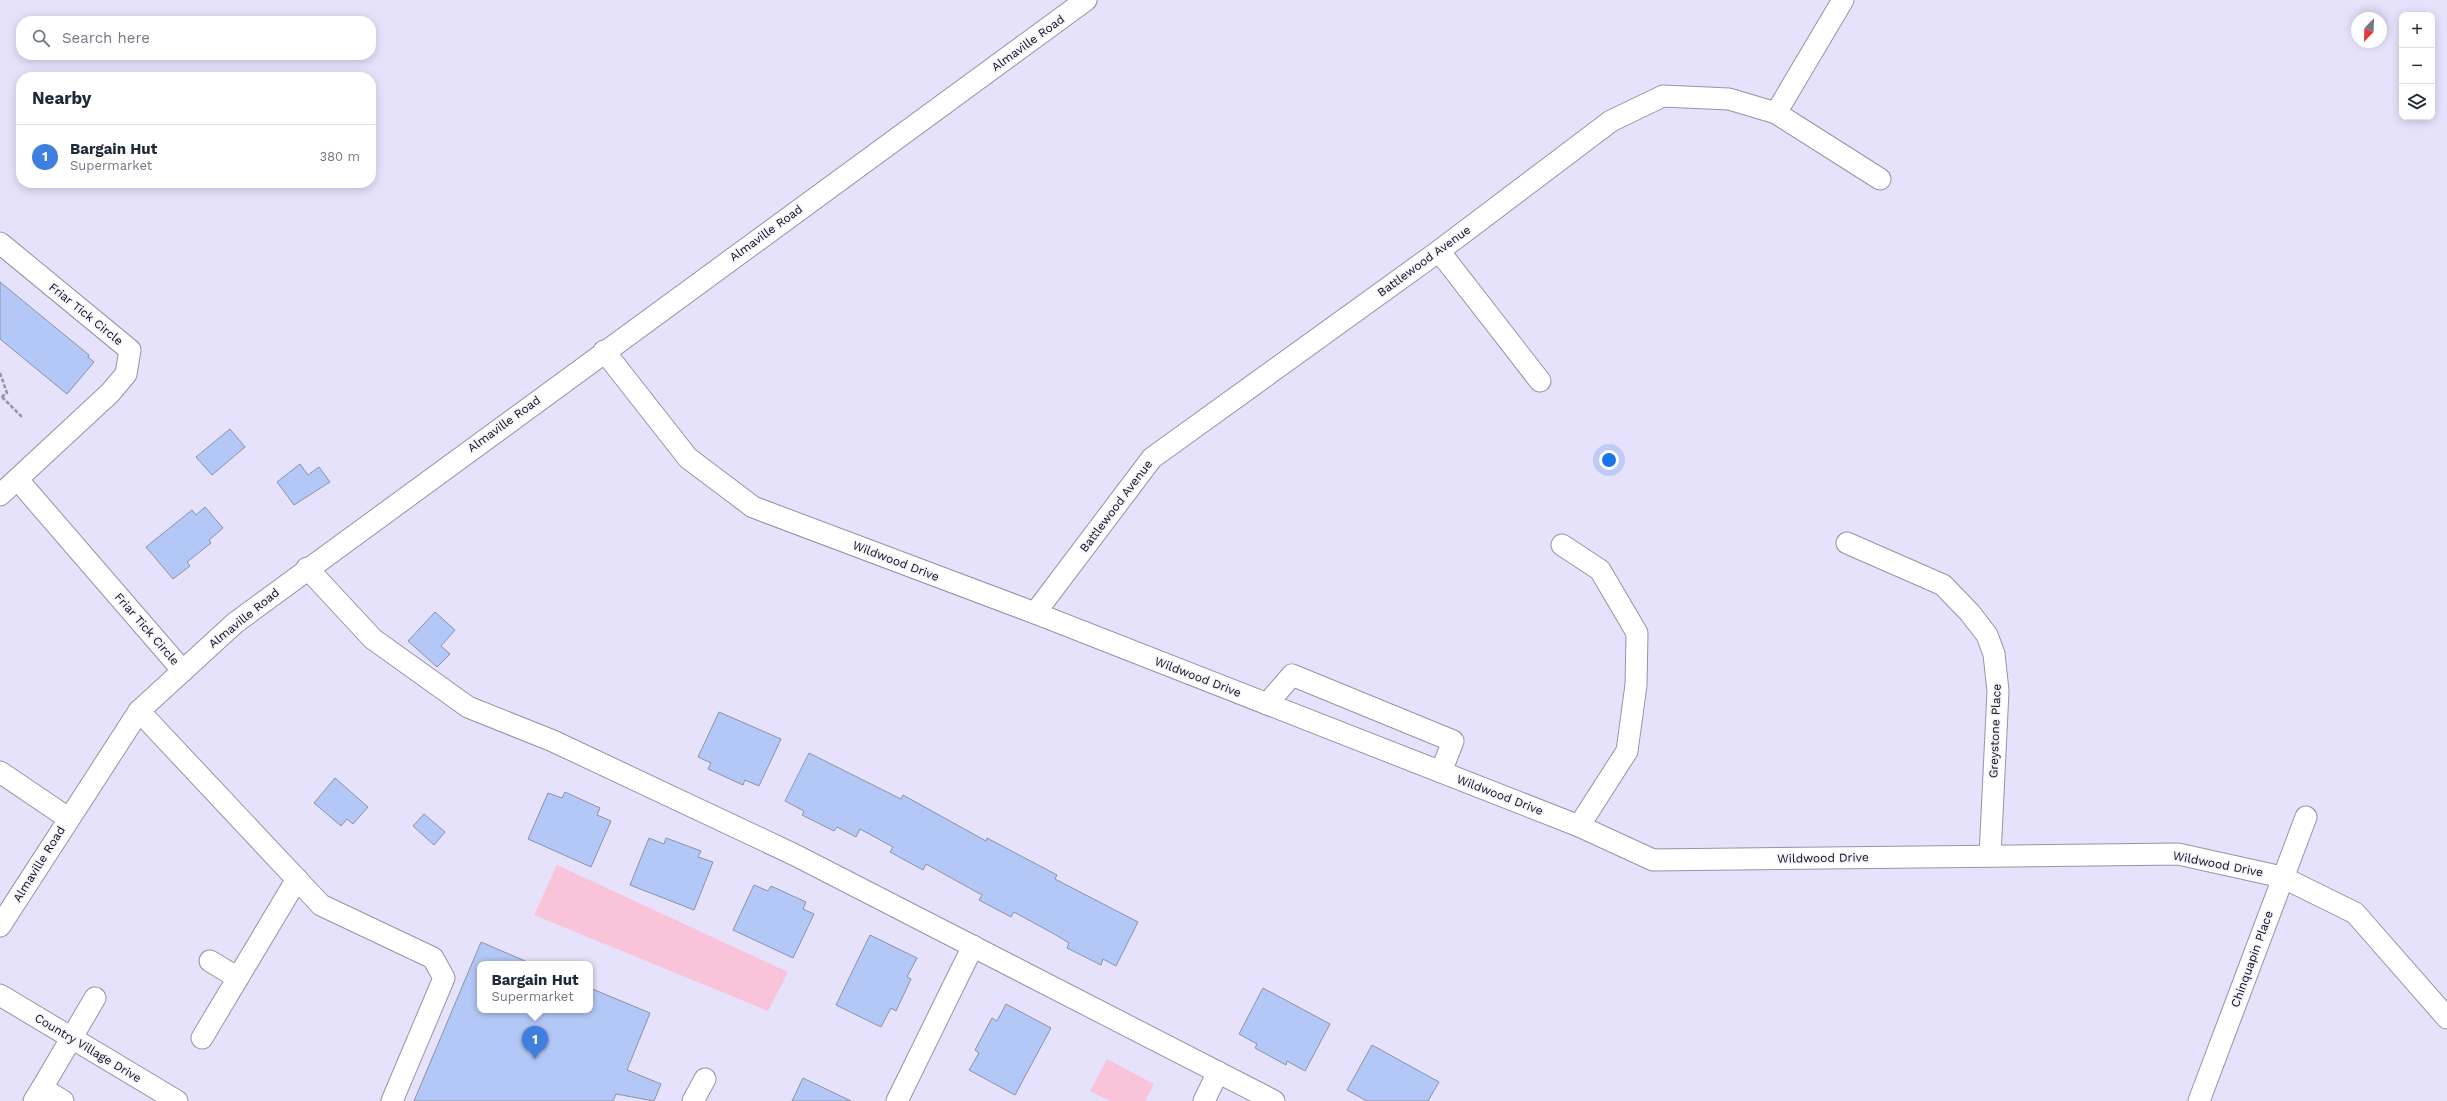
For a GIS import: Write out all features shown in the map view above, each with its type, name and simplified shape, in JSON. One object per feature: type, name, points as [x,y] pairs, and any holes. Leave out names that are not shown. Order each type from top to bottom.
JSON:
[{"type":"street","name":"Almaville Road","points":[[0,926],[68,818],[139,711],[235,623],[307,568],[1086,0]]},
{"type":"street","points":[[1776,113],[1843,0]]},
{"type":"street","name":"Battlewood Avenue","points":[[1035,613],[1152,458],[1439,250],[1611,121],[1663,96],[1728,99],[1776,113],[1880,179]]},
{"type":"street","name":"Friar Tick Circle","points":[[0,243],[130,350],[126,374],[110,394],[0,495]]},
{"type":"street","points":[[1439,250],[1540,381]]},
{"type":"street","name":"Wildwood Drive","points":[[604,351],[688,458],[753,507],[1035,613],[1579,826],[1653,860],[2178,854],[2282,877],[2355,913],[2447,1018]]},
{"type":"street","name":"Friar Tick Circle","points":[[18,480],[183,671]]},
{"type":"street","name":"Greystone Place","points":[[1847,543],[1943,585],[1988,634],[1994,654],[1998,691],[1990,856]]},
{"type":"street","points":[[1562,545],[1600,570],[1637,633],[1636,685],[1627,751],[1579,826]]},
{"type":"street","points":[[307,568],[373,639],[468,707],[553,741],[781,849],[1274,1101]]},
{"type":"street","points":[[1267,704],[1292,675],[1452,741],[1441,772]]},
{"type":"street","points":[[139,711],[322,905],[433,958],[444,978],[392,1101]]},
{"type":"street","points":[[0,772],[68,818]]},
{"type":"street","name":"Chinquapin Place","points":[[2199,1101],[2282,877],[2306,817]]},
{"type":"street","points":[[202,1038],[297,879]]},
{"type":"street","points":[[897,1101],[973,946]]},
{"type":"street","points":[[210,960],[238,978]]},
{"type":"street","name":"Country Village Drive","points":[[0,995],[177,1101]]},
{"type":"street","points":[[63,1101],[38,1094],[95,998]]},
{"type":"street","points":[[1204,1101],[1218,1072]]},
{"type":"street","points":[[693,1101],[705,1079]]},
{"type":"path","points":[[0,373],[7,393],[1,398],[23,418]]},
{"type":"shaded area","points":[[557,865],[788,972],[768,1011],[534,915]]},
{"type":"shaded area","points":[[1107,1059],[1154,1084],[1145,1101],[1110,1101],[1090,1091]]},
{"type":"building","points":[[0,282],[89,355],[88,357],[94,362],[67,394],[0,339]]},
{"type":"building","points":[[230,429],[245,447],[212,475],[196,457]]},
{"type":"building","points":[[300,464],[308,475],[319,467],[330,482],[294,505],[277,482]]},
{"type":"building","points":[[205,507],[223,528],[209,540],[211,543],[187,562],[190,566],[173,579],[146,547],[192,510],[196,515]]},
{"type":"building","points":[[435,612],[455,630],[441,646],[450,654],[437,667],[408,641]]},
{"type":"building","points":[[719,712],[781,739],[759,786],[745,780],[743,785],[708,769],[711,763],[698,757]]},
{"type":"building","points":[[809,753],[901,799],[903,795],[986,841],[987,838],[1057,875],[1055,879],[1138,922],[1116,966],[1103,959],[1101,965],[1067,948],[1069,943],[1056,935],[1014,912],[1011,917],[979,900],[982,895],[926,864],[923,870],[890,852],[893,847],[860,829],[856,837],[837,827],[834,831],[802,815],[804,811],[785,801]]},
{"type":"building","points":[[335,778],[368,807],[353,824],[347,819],[341,826],[314,803]]},
{"type":"building","points":[[565,792],[600,808],[597,815],[611,821],[591,867],[528,839],[548,793],[562,798]]},
{"type":"building","points":[[424,814],[445,832],[434,845],[413,826]]},
{"type":"building","points":[[649,838],[664,844],[666,838],[701,851],[698,857],[713,862],[694,910],[630,885]]},
{"type":"building","points":[[754,885],[768,891],[771,886],[806,902],[803,909],[814,914],[793,958],[733,930]]},
{"type":"building","points":[[870,935],[917,958],[907,977],[911,979],[896,1011],[891,1008],[881,1027],[836,1005]]},
{"type":"building","points":[[481,942],[525,961],[477,961],[477,1013],[593,1013],[593,989],[650,1013],[627,1070],[661,1084],[654,1101],[616,1094],[613,1101],[414,1101]]},
{"type":"building","points":[[1263,988],[1330,1024],[1305,1071],[1287,1061],[1286,1065],[1255,1048],[1257,1044],[1239,1034]]},
{"type":"building","points":[[1006,1004],[1051,1028],[1015,1095],[969,1070],[979,1053],[975,1050],[992,1018],[997,1021]]},
{"type":"building","points":[[1372,1045],[1439,1082],[1428,1101],[1367,1101],[1347,1090]]},
{"type":"building","points":[[803,1078],[851,1101],[792,1101]]},
{"type":"place","name":"Bargain Hut","points":[[535,1059]]}]
